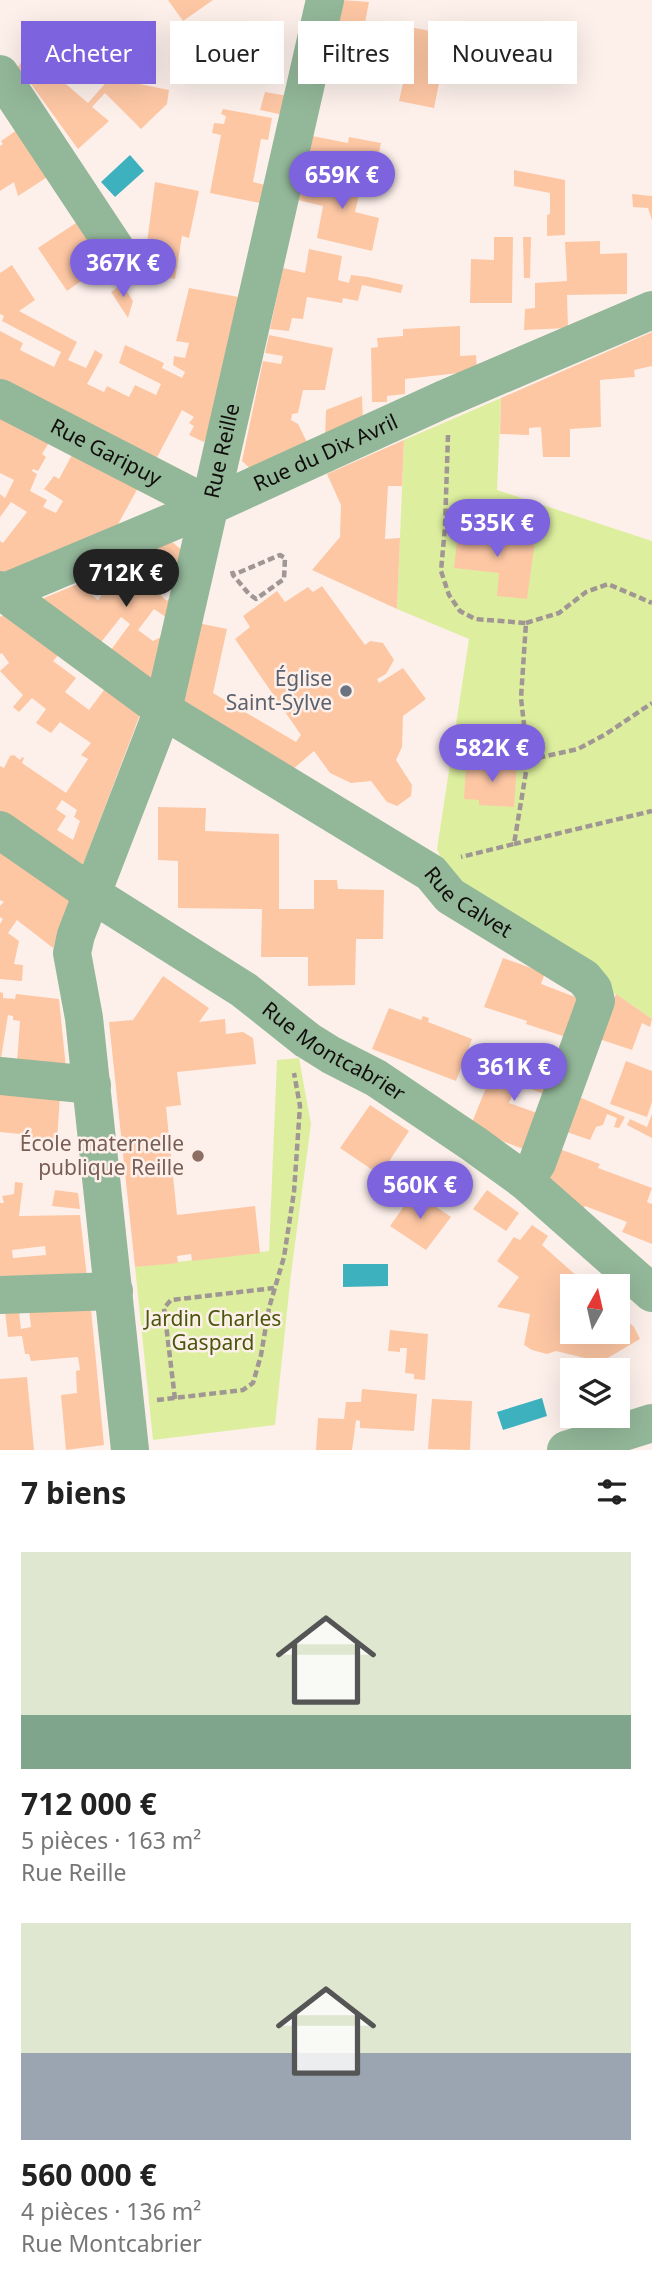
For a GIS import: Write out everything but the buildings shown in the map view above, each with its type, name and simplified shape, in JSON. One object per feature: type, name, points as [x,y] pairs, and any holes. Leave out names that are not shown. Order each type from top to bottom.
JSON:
[{"type":"street","name":"Rue Reille","points":[[130,1450],[92,1085],[84,1018],[72,953],[76,935],[163,710],[325,0]]},
{"type":"street","points":[[0,74],[123,260]]},
{"type":"street","name":"Rue du Dix Avril","points":[[1,592],[211,506],[442,400],[652,310]]},
{"type":"street","name":"Rue Garipuy","points":[[0,398],[211,506]]},
{"type":"street","name":"Rue Calvet","points":[[1,592],[163,710],[431,873],[450,896],[584,978],[593,989],[596,1001],[537,1163],[525,1181]]},
{"type":"street","name":"Rue Montcabrier","points":[[0,830],[92,894],[244,990],[307,1040],[376,1078],[525,1181],[652,1293]]},
{"type":"street","points":[[0,1076],[92,1085]]},
{"type":"street","points":[[0,1295],[114,1292]]},
{"type":"street","points":[[566,1450],[652,1423]]},
{"type":"path","points":[[442,400],[449,420],[441,571],[449,595],[460,611],[475,619],[527,623],[559,613],[586,592],[608,584],[652,603]]},
{"type":"path","points":[[230,564],[233,575],[248,594],[256,599],[284,579],[285,558],[280,555],[233,575]]},
{"type":"path","points":[[514,844],[528,760],[521,698],[527,623]]},
{"type":"path","points":[[528,760],[578,749],[652,704]]},
{"type":"path","points":[[431,873],[442,861],[652,811]]},
{"type":"path","points":[[124,1403],[243,1390],[253,1383],[274,1288],[284,1257],[294,1192],[300,1106],[292,1059],[293,1053],[307,1040]]},
{"type":"path","points":[[175,1399],[164,1308],[171,1300],[274,1288]]},
{"type":"green space","points":[[501,398],[497,490],[652,541],[652,1019],[450,881],[437,849],[469,639],[397,609],[404,440]]},
{"type":"green space","name":"Jardin Charles Gaspard","points":[[299,1058],[311,1124],[275,1425],[153,1440],[135,1267],[269,1251],[277,1060]]},
{"type":"water","points":[[130,155],[144,171],[115,197],[101,182]]},
{"type":"water","points":[[343,1264],[388,1264],[388,1286],[343,1287]]},
{"type":"water","points":[[542,1398],[547,1416],[503,1430],[497,1412]]},
{"type":"place","name":"Église Saint-Sylve","points":[[346,691]]},
{"type":"place","name":"École maternelle publique Reille","points":[[198,1156]]}]
